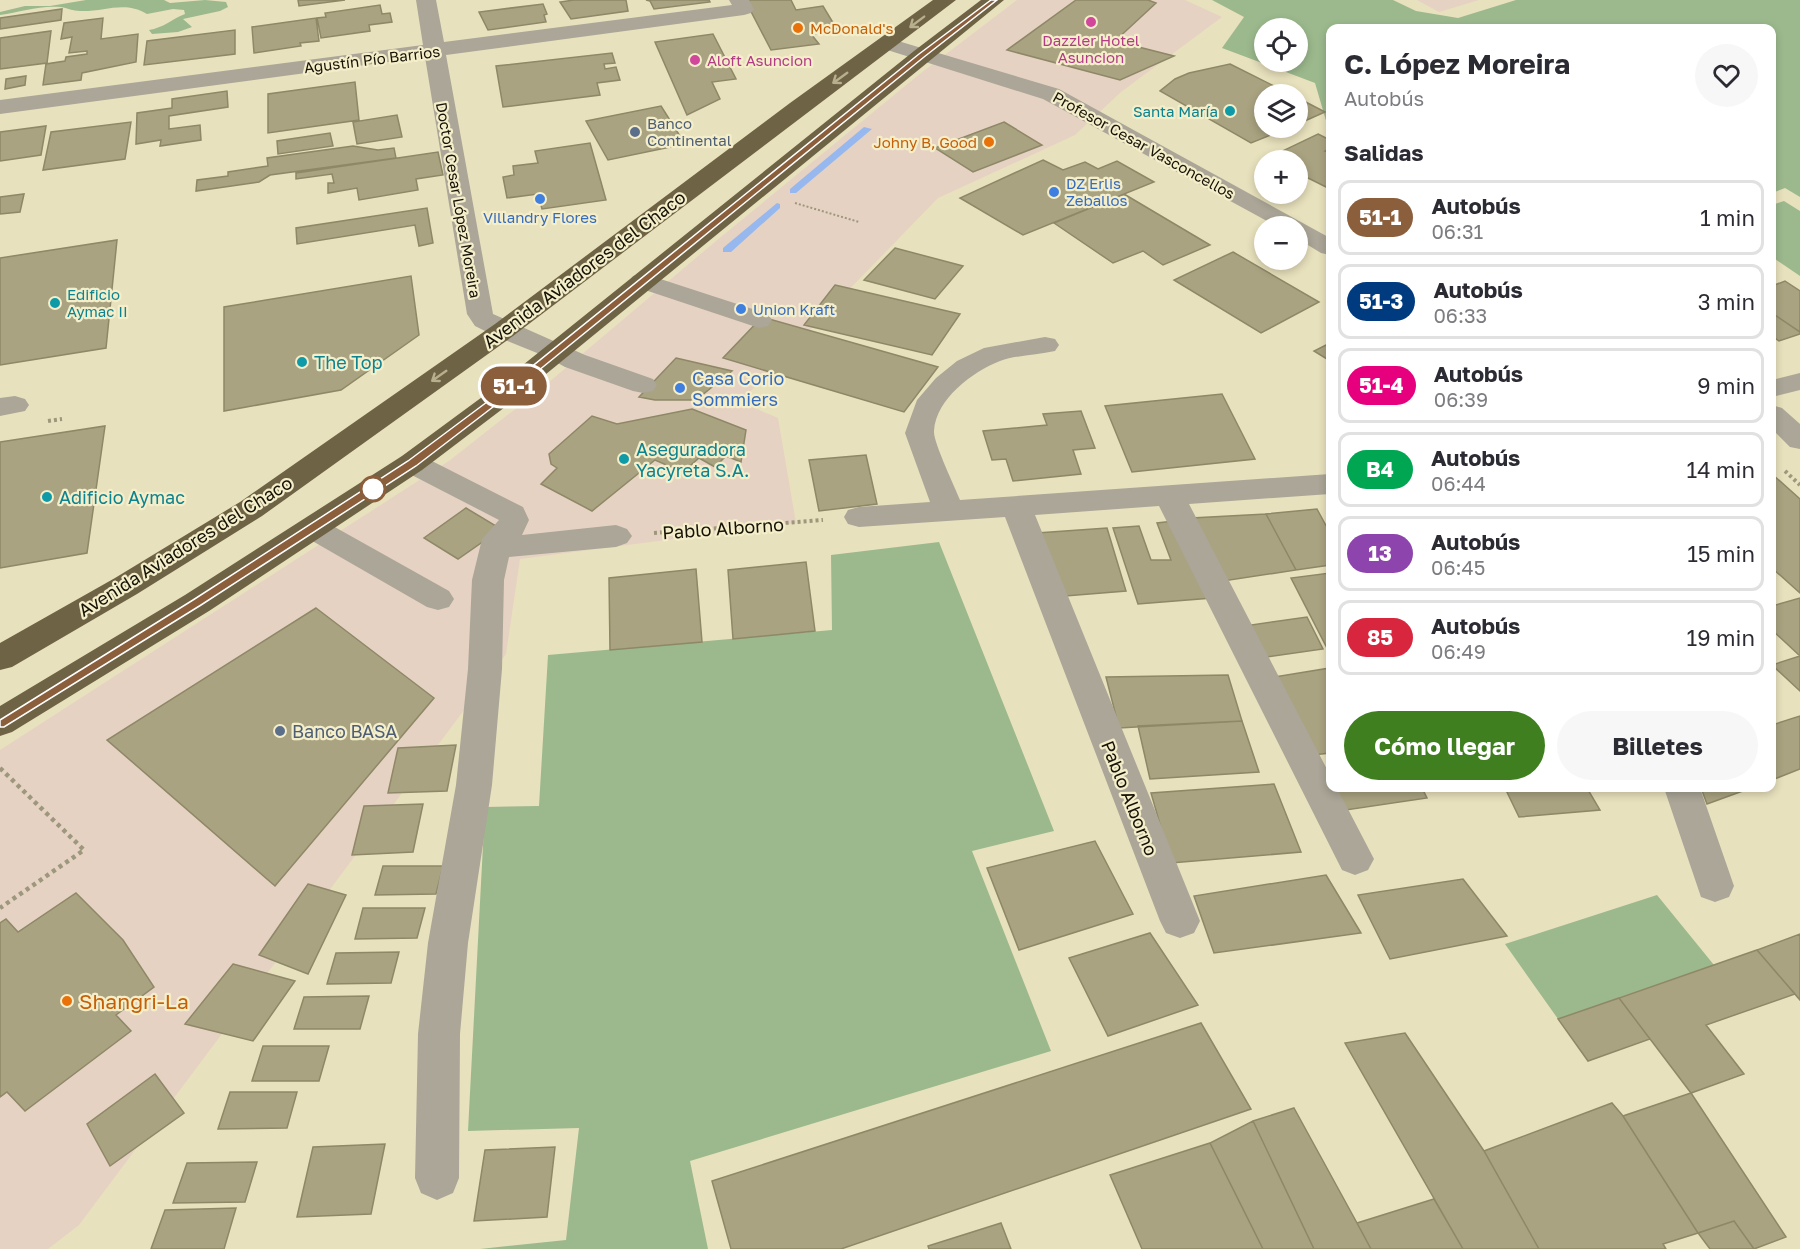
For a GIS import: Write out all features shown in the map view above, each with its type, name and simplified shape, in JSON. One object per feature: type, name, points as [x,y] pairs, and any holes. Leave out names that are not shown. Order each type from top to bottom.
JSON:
[{"type":"highway","name":"Avenida Aviadores del Chaco","points":[[0,658],[126,586],[251,509],[504,330],[798,108],[946,0]]},
{"type":"highway","points":[[0,723],[197,603],[412,463],[557,351],[921,55],[994,0]]},
{"type":"highway","points":[[0,682],[201,561],[251,509]]},
{"type":"street","name":"Doctor Cesar López Moreira","points":[[426,0],[477,308],[484,320],[504,330],[557,351],[575,361],[643,385]]},
{"type":"street","name":"Agustín Pío Barrios","points":[[0,107],[434,51],[742,4]]},
{"type":"street","name":"Profesor Cesar Vasconcellos","points":[[888,44],[1052,94],[1275,216]]},
{"type":"street","points":[[1308,233],[1326,242]]},
{"type":"street","points":[[642,282],[759,320]]},
{"type":"street","points":[[949,511],[919,433],[927,406],[946,384],[967,367],[994,354],[1045,345]]},
{"type":"street","points":[[1776,388],[1800,381]]},
{"type":"street","points":[[1776,418],[1800,440]]},
{"type":"street","points":[[412,463],[512,514],[514,520],[511,528],[498,539],[488,580],[485,669],[474,785],[448,943],[439,1034],[437,1178]]},
{"type":"street","points":[[859,517],[1326,484]]},
{"type":"street","points":[[1170,496],[1355,859]]},
{"type":"street","name":"Pablo Alborno","points":[[1016,507],[1180,921]]},
{"type":"street","points":[[313,528],[438,599]]},
{"type":"street","points":[[497,548],[616,536]]},
{"type":"street","points":[[1683,792],[1715,886]]},
{"type":"path","points":[[754,190],[859,222]]},
{"type":"path","name":"Pablo Alborno","points":[[616,536],[859,517]]},
{"type":"path","points":[[0,768],[84,850],[0,908]]},
{"type":"shaded area","points":[[1017,0],[1185,0],[1222,17],[1121,92],[1075,135],[938,198],[740,402],[778,418],[796,523],[520,559],[506,654],[79,1225],[48,1249],[0,1249],[0,750],[449,461],[542,388],[716,241],[921,73]]},
{"type":"shaded area","points":[[1417,0],[1479,0],[1439,12]]},
{"type":"green space","points":[[86,0],[164,0],[170,3],[205,0],[226,2],[228,7],[220,11],[183,19],[192,27],[178,32],[152,34],[149,30],[185,14],[184,10],[173,9],[147,14],[122,7],[75,11],[53,7],[0,15],[0,12],[25,6],[50,6]]},
{"type":"green space","points":[[1212,0],[1393,0],[1416,11],[1458,18],[1516,0],[1800,0],[1800,197],[1785,188],[1776,191],[1776,24],[1326,24],[1326,121],[1315,83],[1286,72],[1308,72],[1308,18],[1254,18],[1254,60],[1222,48],[1244,17]]},
{"type":"green space","points":[[1784,201],[1800,211],[1800,276],[1776,260],[1776,204]]},
{"type":"green space","points":[[939,542],[1054,831],[972,851],[1051,1051],[690,1161],[708,1249],[480,1249],[566,1240],[579,1128],[468,1131],[485,807],[539,806],[548,655],[832,630],[831,555]]},
{"type":"green space","points":[[1657,895],[1714,965],[1558,1019],[1505,944]]},
{"type":"building","points":[[298,0],[345,0],[299,6]]},
{"type":"building","points":[[626,0],[628,11],[571,19],[560,2]]},
{"type":"building","points":[[646,0],[709,0],[710,2],[654,9],[650,1]]},
{"type":"building","name":"McDonald's","points":[[745,0],[791,0],[796,10],[823,6],[838,31],[811,34],[819,44],[771,50]]},
{"type":"building","name":"Dazzler Hotel Asuncion","points":[[1076,0],[1148,0],[1156,3],[1115,41],[1174,56],[1120,80],[1007,50]]},
{"type":"building","points":[[543,4],[547,14],[544,15],[546,22],[488,30],[479,12]]},
{"type":"building","points":[[380,5],[382,14],[390,13],[392,22],[369,25],[370,31],[321,38],[317,18],[326,17],[325,13]]},
{"type":"building","points":[[62,9],[61,20],[0,29],[0,18]]},
{"type":"building","points":[[103,18],[101,39],[138,34],[136,62],[82,73],[81,80],[43,85],[46,64],[65,61],[66,57],[87,54],[87,51],[69,53],[72,37],[61,39],[64,23]]},
{"type":"building","points":[[316,18],[319,41],[254,53],[252,27]]},
{"type":"building","points":[[235,30],[235,54],[144,65],[147,41]]},
{"type":"building","points":[[51,31],[47,63],[0,69],[0,38]]},
{"type":"building","name":"Aloft Asuncion","points":[[713,34],[736,79],[712,82],[720,99],[687,115],[655,42]]},
{"type":"building","points":[[612,53],[615,63],[604,64],[605,69],[616,67],[620,80],[597,83],[600,95],[503,107],[496,66]]},
{"type":"building","name":"Santa María","points":[[1230,64],[1270,84],[1254,84],[1254,138],[1263,138],[1251,143],[1160,91],[1175,79],[1189,73]]},
{"type":"building","points":[[26,76],[25,85],[5,89],[6,79]]},
{"type":"building","points":[[355,82],[359,120],[268,133],[268,94]]},
{"type":"building","points":[[227,91],[228,107],[169,116],[169,129],[200,125],[201,140],[160,146],[161,140],[136,144],[137,113],[172,108],[172,99]]},
{"type":"building","points":[[1308,103],[1325,112],[1308,120]]},
{"type":"building","points":[[661,106],[685,144],[608,160],[586,121]]},
{"type":"building","points":[[397,115],[402,137],[357,144],[353,122]]},
{"type":"building","points":[[131,122],[125,159],[43,170],[51,132]]},
{"type":"building","points":[[1004,122],[1042,145],[973,172],[935,148]]},
{"type":"building","points":[[46,126],[41,155],[0,161],[0,132]]},
{"type":"building","points":[[330,133],[333,146],[278,154],[277,141]]},
{"type":"building","points":[[1318,134],[1326,138],[1326,187],[1308,178],[1308,150],[1285,150]]},
{"type":"building","points":[[590,143],[606,200],[542,209],[538,194],[507,198],[503,177],[514,175],[513,166],[538,163],[535,151]]},
{"type":"building","points":[[353,146],[378,150],[394,148],[396,158],[270,175],[259,182],[196,191],[197,180],[228,176],[228,172],[268,166],[267,158]]},
{"type":"building","points":[[438,152],[443,175],[416,179],[418,190],[359,200],[357,188],[328,193],[328,183],[334,183],[332,174],[296,179],[296,173]]},
{"type":"building","points":[[1043,160],[1063,170],[1085,162],[1098,169],[1117,161],[1154,182],[1023,235],[960,198]]},
{"type":"building","points":[[24,194],[20,212],[0,214],[0,197]]},
{"type":"building","points":[[1124,194],[1210,245],[1163,265],[1143,251],[1113,263],[1054,223]]},
{"type":"building","points":[[427,208],[433,243],[419,246],[415,225],[297,244],[296,228]]},
{"type":"building","name":"Edificio Aymac II","points":[[117,240],[106,348],[0,365],[0,258]]},
{"type":"building","points":[[895,248],[963,266],[935,299],[864,280]]},
{"type":"building","points":[[1233,252],[1254,264],[1254,270],[1264,270],[1319,302],[1261,333],[1174,280]]},
{"type":"building","name":"The Top","points":[[411,276],[419,335],[341,390],[224,411],[224,307]]},
{"type":"building","points":[[1785,281],[1800,291],[1800,332],[1776,316],[1776,284]]},
{"type":"building","points":[[835,285],[960,314],[932,355],[804,325]]},
{"type":"building","points":[[1776,316],[1800,332],[1800,334],[1779,341],[1776,339]]},
{"type":"building","points":[[762,317],[938,367],[904,412],[723,358]]},
{"type":"building","points":[[1326,345],[1326,358],[1314,351]]},
{"type":"building","points":[[676,358],[732,371],[696,400],[655,400],[639,397]]},
{"type":"building","points":[[1222,394],[1255,459],[1132,472],[1105,406]]},
{"type":"building","name":"Aseguradora Yacyreta S.A.","points":[[692,409],[746,430],[741,462],[726,456],[715,467],[699,458],[683,472],[655,460],[592,511],[541,484],[557,468],[551,464],[549,454],[592,416],[617,424]]},
{"type":"building","points":[[1081,411],[1095,448],[1073,450],[1081,474],[1013,481],[1006,459],[992,460],[983,431],[1047,425],[1043,414]]},
{"type":"building","name":"Adificio Aymac","points":[[105,426],[87,553],[0,568],[0,442]]},
{"type":"building","points":[[866,455],[877,504],[819,511],[809,460]]},
{"type":"building","points":[[1776,478],[1800,499],[1800,593],[1776,572]]},
{"type":"building","points":[[466,508],[501,529],[458,559],[424,538]]},
{"type":"building","points":[[1317,509],[1326,526],[1326,566],[1296,570],[1266,514]]},
{"type":"building","points":[[1266,514],[1296,570],[1223,581],[1192,518]]},
{"type":"building","points":[[1174,521],[1212,598],[1138,604],[1113,528],[1139,526],[1151,560],[1171,560],[1157,523]]},
{"type":"building","points":[[1107,528],[1126,591],[1053,597],[1037,533]]},
{"type":"building","points":[[806,562],[815,631],[733,639],[728,570]]},
{"type":"building","points":[[696,569],[702,642],[610,650],[609,578]]},
{"type":"building","points":[[1326,574],[1326,646],[1291,578]]},
{"type":"building","points":[[1800,598],[1800,656],[1776,634],[1776,605]]},
{"type":"building","points":[[316,608],[434,698],[275,886],[107,740]]},
{"type":"building","points":[[1307,617],[1323,649],[1259,658],[1244,626]]},
{"type":"building","points":[[1800,656],[1800,691],[1776,669],[1776,664]]},
{"type":"building","points":[[1326,669],[1326,753],[1313,755],[1274,677]]},
{"type":"building","points":[[1228,675],[1242,721],[1119,728],[1106,677]]},
{"type":"building","points":[[1800,716],[1800,769],[1776,778],[1776,724]]},
{"type":"building","points":[[1242,721],[1259,772],[1150,779],[1138,726]]},
{"type":"building","points":[[456,745],[447,791],[388,793],[398,748]]},
{"type":"building","points":[[1274,784],[1301,852],[1171,863],[1151,793]]},
{"type":"building","points":[[1330,792],[1424,792],[1427,798],[1339,811]]},
{"type":"building","points":[[1507,792],[1589,792],[1600,810],[1519,817]]},
{"type":"building","points":[[1702,792],[1740,792],[1707,804]]},
{"type":"building","points":[[423,804],[413,852],[352,855],[364,806]]},
{"type":"building","points":[[1095,841],[1133,914],[1019,950],[987,868]]},
{"type":"building","points":[[383,866],[443,866],[436,894],[375,895]]},
{"type":"building","points":[[1326,875],[1361,933],[1214,953],[1194,896]]},
{"type":"building","points":[[1463,879],[1507,936],[1390,959],[1358,895]]},
{"type":"building","points":[[308,884],[346,895],[308,974],[259,955]]},
{"type":"building","name":"Shangri-La","points":[[76,893],[123,940],[154,987],[116,1015],[131,1031],[25,1111],[7,1092],[0,1097],[0,923],[6,919],[18,932]]},
{"type":"building","points":[[363,908],[425,908],[417,938],[355,939]]},
{"type":"building","points":[[1150,933],[1198,1005],[1108,1036],[1069,958]]},
{"type":"building","points":[[1800,934],[1800,1000],[1757,950]]},
{"type":"building","points":[[1757,950],[1795,994],[1706,1025],[1744,1074],[1691,1093],[1619,998]]},
{"type":"building","points":[[399,952],[391,983],[327,984],[336,953]]},
{"type":"building","points":[[233,964],[295,981],[253,1041],[185,1024]]},
{"type":"building","points":[[369,996],[360,1029],[294,1029],[304,997]]},
{"type":"building","points":[[1619,998],[1650,1039],[1588,1061],[1558,1019]]},
{"type":"building","points":[[1201,1023],[1251,1109],[841,1249],[731,1249],[712,1181]]},
{"type":"building","points":[[1405,1033],[1484,1151],[1539,1249],[1463,1249],[1345,1043]]},
{"type":"building","points":[[263,1046],[329,1046],[319,1081],[252,1081]]},
{"type":"building","points":[[155,1074],[184,1113],[110,1166],[87,1124]]},
{"type":"building","points":[[230,1092],[297,1092],[287,1128],[218,1129]]},
{"type":"building","points":[[1691,1093],[1786,1237],[1754,1249],[1734,1221],[1698,1233],[1623,1116]]},
{"type":"building","points":[[1612,1103],[1623,1116],[1698,1233],[1663,1244],[1666,1249],[1539,1249],[1484,1151]]},
{"type":"building","points":[[1294,1108],[1371,1249],[1314,1249],[1253,1121]]},
{"type":"building","points":[[1253,1121],[1314,1249],[1263,1249],[1210,1143]]},
{"type":"building","points":[[1210,1143],[1263,1249],[1142,1249],[1110,1175]]},
{"type":"building","points":[[385,1144],[371,1214],[297,1217],[313,1147]]},
{"type":"building","points":[[555,1147],[547,1217],[474,1221],[485,1150]]},
{"type":"building","points":[[257,1162],[245,1202],[173,1203],[187,1163]]},
{"type":"building","points":[[1434,1199],[1463,1249],[1371,1249],[1357,1223]]},
{"type":"building","points":[[236,1208],[224,1249],[151,1249],[165,1210]]},
{"type":"building","points":[[1734,1221],[1754,1249],[1710,1249],[1698,1233]]},
{"type":"building","points":[[1001,1223],[1011,1249],[929,1249],[928,1246]]},
{"type":"waterway","points":[[793,191],[867,129]]},
{"type":"waterway","points":[[727,250],[777,206]]},
{"type":"bus line","name":"51-1","points":[[0,723],[197,603],[412,463],[502,395],[921,55],[994,0]]},
{"type":"place","name":"Dazzler Hotel Asuncion","points":[[1091,22]]},
{"type":"place","name":"McDonald's","points":[[798,28]]},
{"type":"place","name":"Aloft Asuncion","points":[[695,60]]},
{"type":"place","name":"Santa María","points":[[1230,111]]},
{"type":"place","name":"Banco Continental","points":[[635,132]]},
{"type":"place","name":"Johny B, Good","points":[[989,142]]},
{"type":"place","name":"DZ Erlis Zeballos","points":[[1054,192]]},
{"type":"place","name":"Villandry Flores","points":[[540,199]]},
{"type":"place","name":"Edificio Aymac II","points":[[55,303]]},
{"type":"place","name":"Union Kraft","points":[[741,309]]},
{"type":"place","name":"The Top","points":[[302,362]]},
{"type":"place","name":"Casa Corio Sommiers","points":[[680,388]]},
{"type":"place","name":"Aseguradora Yacyreta S.A.","points":[[624,459]]},
{"type":"place","name":"Adificio Aymac","points":[[47,497]]},
{"type":"place","name":"Banco BASA","points":[[280,731]]},
{"type":"place","name":"Shangri-La","points":[[67,1001]]}]
